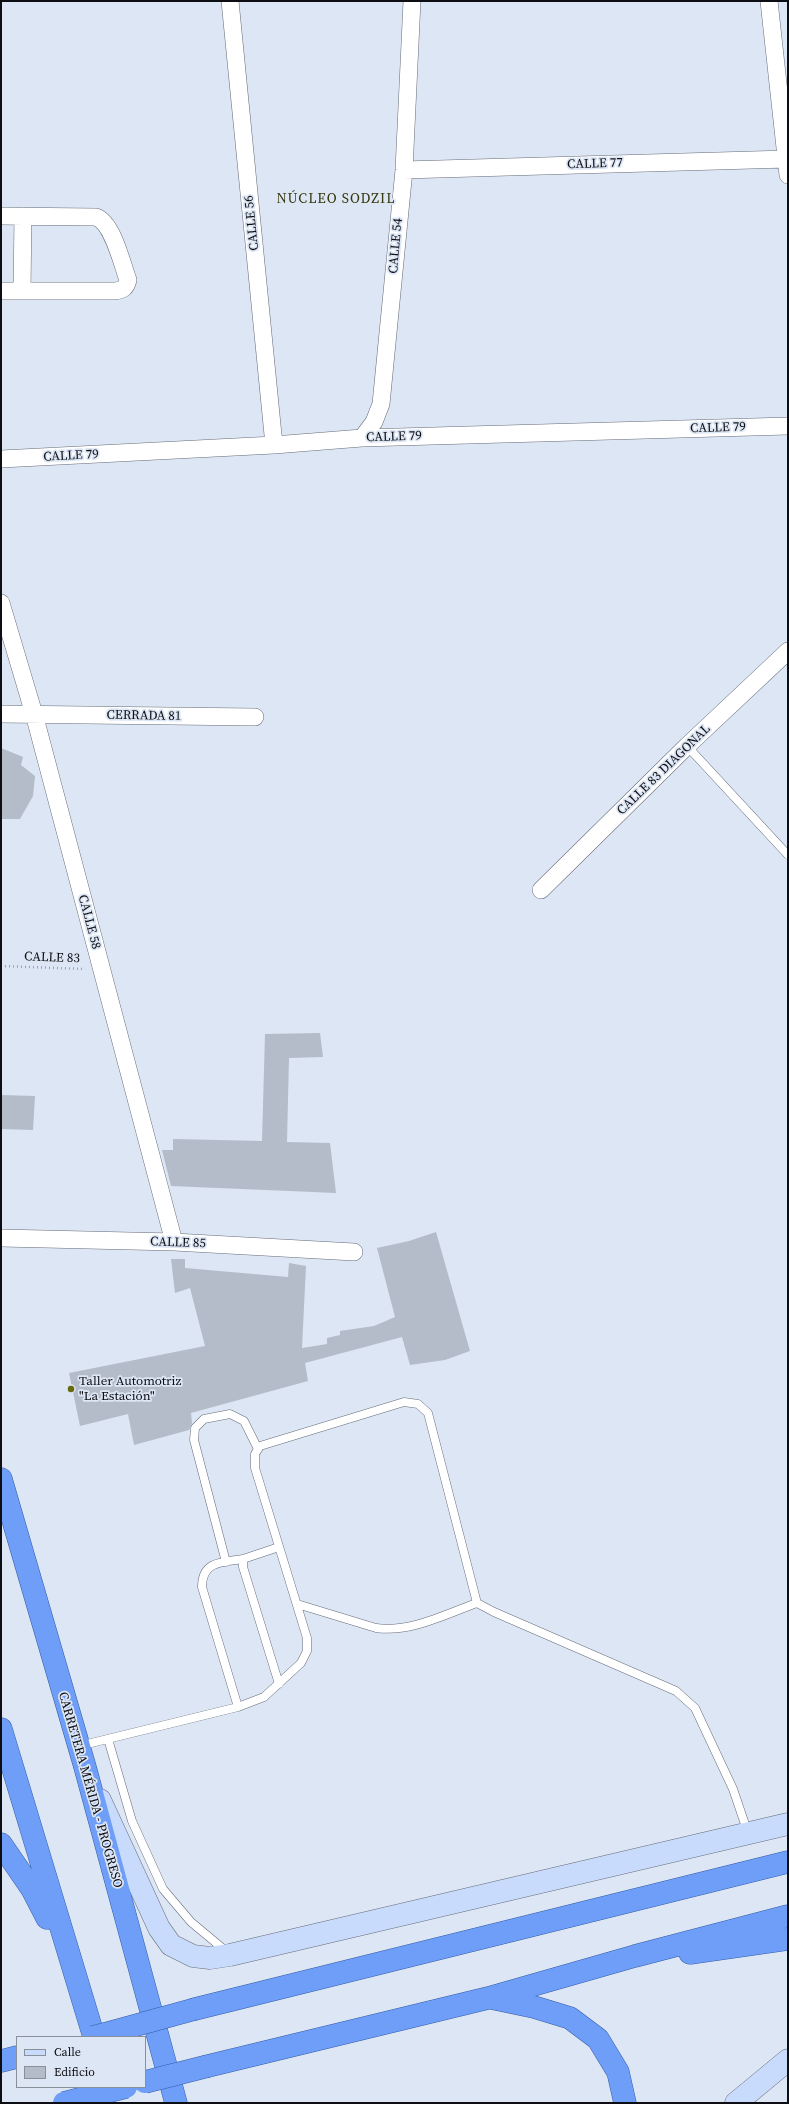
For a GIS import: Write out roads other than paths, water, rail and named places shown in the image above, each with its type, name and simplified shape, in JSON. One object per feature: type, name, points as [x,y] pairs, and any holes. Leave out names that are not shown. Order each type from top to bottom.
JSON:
[{"type":"highway","name":"CARRETERA MÉRIDA - PROGRESO","points":[[1,1479],[82,1756],[176,2103]]},
{"type":"highway","points":[[1,1729],[94,2036]]},
{"type":"highway","points":[[1,1844],[32,1889],[73,1970]]},
{"type":"highway","points":[[98,2036],[195,2009],[788,1862]]},
{"type":"highway","points":[[146,2082],[488,1998],[635,1956],[788,1916]]},
{"type":"highway","points":[[635,1956],[701,1952],[788,1939]]},
{"type":"highway","points":[[488,1998],[534,2007],[570,2018],[598,2039],[618,2072],[625,2103]]},
{"type":"highway","points":[[1,2061],[16,2057]]},
{"type":"highway","points":[[110,2088],[115,2103]]},
{"type":"highway","points":[[64,2103],[122,2088]]},
{"type":"main road","points":[[82,1756],[159,1928],[171,1945],[193,1956],[210,1958],[230,1955],[788,1824]]},
{"type":"main road","points":[[736,2103],[788,2060]]},
{"type":"street","name":"CALLE 56","points":[[230,1],[274,445]]},
{"type":"street","name":"CALLE 54","points":[[362,438],[374,422],[381,404],[404,170],[412,1]]},
{"type":"street","points":[[769,1],[787,167]]},
{"type":"street","name":"CALLE 77","points":[[404,170],[787,167]]},
{"type":"street","points":[[1,216],[96,217],[102,220],[109,228],[128,280],[126,286],[122,290],[115,291],[1,291]]},
{"type":"street","points":[[22,291],[23,216]]},
{"type":"street","name":"CALLE 79","points":[[1,459],[274,445],[362,438],[788,426]]},
{"type":"street","name":"CALLE 58","points":[[1,603],[34,714],[174,1242]]},
{"type":"street","name":"CALLE 83 DIAGONAL","points":[[541,890],[687,746],[788,651]]},
{"type":"street","name":"CERRADA 81","points":[[1,714],[255,718]]},
{"type":"street","name":"CALLE 85","points":[[1,1238],[174,1242],[354,1252]]},
{"type":"lane","points":[[687,746],[788,856]]},
{"type":"lane","points":[[82,1756],[108,1739],[238,1707],[264,1698],[302,1663],[307,1651],[308,1638],[255,1468],[255,1454],[260,1446],[404,1402],[418,1404],[428,1413],[478,1603],[494,1612],[676,1691],[696,1708],[733,1789],[748,1834]]},
{"type":"lane","points":[[226,1562],[194,1440],[195,1428],[204,1419],[230,1414],[244,1421],[258,1449]]},
{"type":"lane","points":[[238,1707],[202,1586],[202,1575],[207,1568],[226,1562],[243,1559],[279,1547]]},
{"type":"lane","points":[[243,1559],[243,1567],[279,1684]]},
{"type":"lane","points":[[297,1604],[376,1628],[388,1630],[402,1629],[478,1603]]},
{"type":"lane","points":[[108,1739],[132,1821],[163,1889],[191,1922],[230,1955]]},
{"type":"place","name":"Taller Automotriz \"La Estación\"","points":[[71,1389]]},
{"type":"district","name":"NÚCLEO SODZIL","points":[[336,199]]}]
